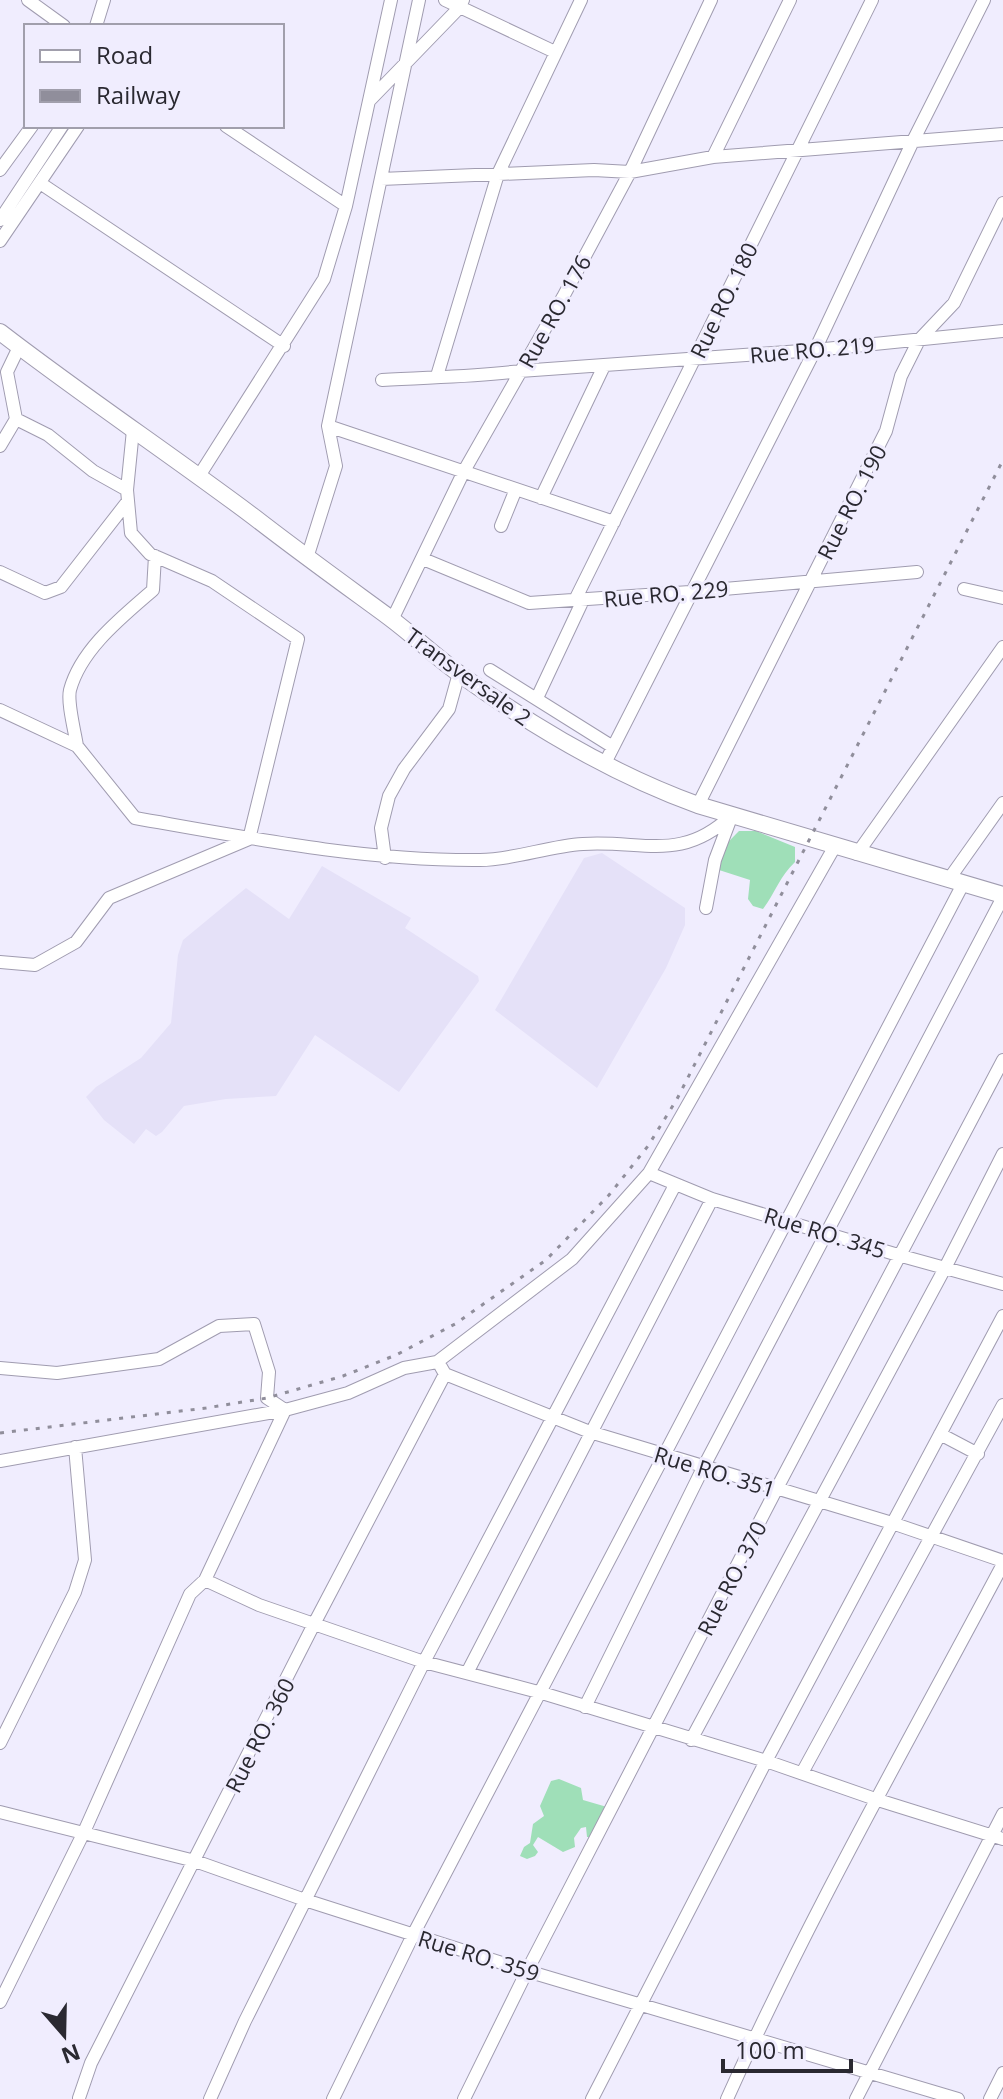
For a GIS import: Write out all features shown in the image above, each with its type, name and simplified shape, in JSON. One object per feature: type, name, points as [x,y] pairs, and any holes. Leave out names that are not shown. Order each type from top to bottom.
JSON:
[{"type":"main road","name":"Transversale 2","points":[[0,332],[199,476],[459,673],[548,733],[604,765],[698,805],[1003,896]]},
{"type":"street","points":[[28,0],[61,24]]},
{"type":"street","points":[[97,24],[104,0]]},
{"type":"street","points":[[199,476],[324,279],[346,206],[391,0]]},
{"type":"street","points":[[307,558],[336,466],[328,426],[419,0]]},
{"type":"street","points":[[445,0],[461,3],[555,52]]},
{"type":"street","points":[[437,376],[498,174],[581,0]]},
{"type":"street","name":"Rue RO. 176","points":[[392,620],[464,471],[630,172],[711,0]]},
{"type":"street","points":[[713,157],[790,0]]},
{"type":"street","name":"Rue RO. 180","points":[[537,698],[614,522],[872,0]]},
{"type":"street","points":[[604,765],[815,350],[913,141],[984,0]]},
{"type":"street","points":[[369,101],[461,3]]},
{"type":"street","points":[[0,170],[31,128]]},
{"type":"street","points":[[0,220],[61,128]]},
{"type":"street","points":[[0,241],[77,128]]},
{"type":"street","points":[[229,128],[346,206]]},
{"type":"street","points":[[381,179],[594,170],[630,172],[713,157],[1003,134]]},
{"type":"street","points":[[40,183],[284,346]]},
{"type":"street","name":"Rue RO. 190","points":[[698,805],[886,431],[901,376],[919,340],[954,303],[1003,203]]},
{"type":"street","name":"Rue RO. 219","points":[[382,380],[480,376],[815,350],[1003,331]]},
{"type":"street","points":[[0,446],[16,419],[7,372],[19,347]]},
{"type":"street","points":[[541,498],[604,366]]},
{"type":"street","points":[[16,419],[48,435],[127,495]]},
{"type":"street","points":[[328,426],[614,522]]},
{"type":"street","points":[[133,430],[127,495],[131,533],[155,556],[212,581],[298,639],[249,839]]},
{"type":"street","points":[[501,526],[516,489]]},
{"type":"street","points":[[0,572],[45,593],[61,587],[127,495]]},
{"type":"street","points":[[77,746],[69,692],[87,655],[120,618],[153,590],[155,556]]},
{"type":"street","name":"Rue RO. 229","points":[[423,559],[529,603],[917,572]]},
{"type":"street","points":[[964,589],[1003,598]]},
{"type":"street","points":[[857,854],[1003,647]]},
{"type":"street","points":[[490,670],[613,747]]},
{"type":"street","points":[[385,858],[381,828],[389,796],[404,769],[449,709],[459,673]]},
{"type":"street","points":[[0,710],[77,746],[135,818],[249,839],[385,858],[484,860],[595,843],[663,848],[691,843],[715,832],[732,815]]},
{"type":"street","points":[[333,2099],[413,1935],[665,1456],[956,882],[1003,803]]},
{"type":"street","points":[[706,908],[715,860],[732,815]]},
{"type":"street","points":[[0,962],[35,965],[76,942],[109,898],[249,839]]},
{"type":"street","points":[[0,1461],[285,1410],[348,1393],[404,1368],[437,1362],[572,1259],[649,1173],[835,846]]},
{"type":"street","points":[[585,1707],[703,1468],[829,1233],[1003,896]]},
{"type":"street","name":"Rue RO. 370","points":[[464,2099],[776,1490],[1003,1060]]},
{"type":"street","points":[[691,1740],[1003,1154]]},
{"type":"street","name":"Rue RO. 345","points":[[649,1173],[712,1199],[1003,1284]]},
{"type":"street","points":[[210,2099],[424,1662],[675,1185]]},
{"type":"street","points":[[467,1673],[712,1199]]},
{"type":"street","points":[[592,2099],[766,1761],[1003,1316]]},
{"type":"street","points":[[0,1368],[57,1373],[159,1359],[219,1326],[254,1324],[269,1372],[267,1398],[285,1410]]},
{"type":"street","points":[[437,1362],[445,1374]]},
{"type":"street","name":"Rue RO. 351","points":[[445,1374],[590,1432],[892,1523],[1003,1562]]},
{"type":"street","name":"Rue RO. 360","points":[[79,2098],[91,2063],[445,1374]]},
{"type":"street","points":[[802,1773],[1003,1405]]},
{"type":"street","points":[[0,2002],[84,1832],[190,1594],[205,1580],[285,1410]]},
{"type":"street","points":[[940,1434],[978,1454]]},
{"type":"street","points":[[0,1743],[75,1592],[85,1560],[75,1447]]},
{"type":"street","points":[[727,2099],[755,2037],[1003,1562]]},
{"type":"street","points":[[205,1580],[259,1605],[424,1662],[542,1693],[766,1761],[997,1837]]},
{"type":"street","name":"Rue RO. 359","points":[[0,1812],[195,1861],[305,1900],[527,1971],[958,2099]]},
{"type":"street","points":[[856,2099],[997,1837],[1003,1814]]},
{"type":"street","points":[[990,2099],[1003,2073]]},
{"type":"shaded area","points":[[602,853],[685,908],[685,925],[666,968],[597,1088],[495,1010],[584,858]]},
{"type":"shaded area","points":[[322,866],[411,918],[405,928],[478,976],[479,981],[399,1092],[315,1035],[276,1096],[226,1099],[184,1106],[162,1132],[156,1136],[146,1129],[134,1144],[104,1120],[86,1097],[141,1058],[171,1023],[178,955],[183,940],[246,888],[289,919]]},
{"type":"green space","points":[[739,831],[756,831],[795,847],[795,862],[763,909],[753,906],[748,899],[750,880],[719,870],[721,854]]},
{"type":"green space","points":[[559,1779],[581,1788],[583,1800],[607,1807],[593,1837],[587,1837],[586,1827],[581,1828],[574,1838],[575,1847],[563,1852],[538,1837],[533,1845],[538,1852],[535,1856],[527,1859],[520,1856],[530,1843],[533,1824],[544,1816],[540,1806],[551,1781]]},
{"type":"railway","points":[[0,1433],[267,1398],[343,1376],[396,1355],[455,1324],[546,1260],[609,1195],[648,1146],[677,1099],[1003,460]]}]
